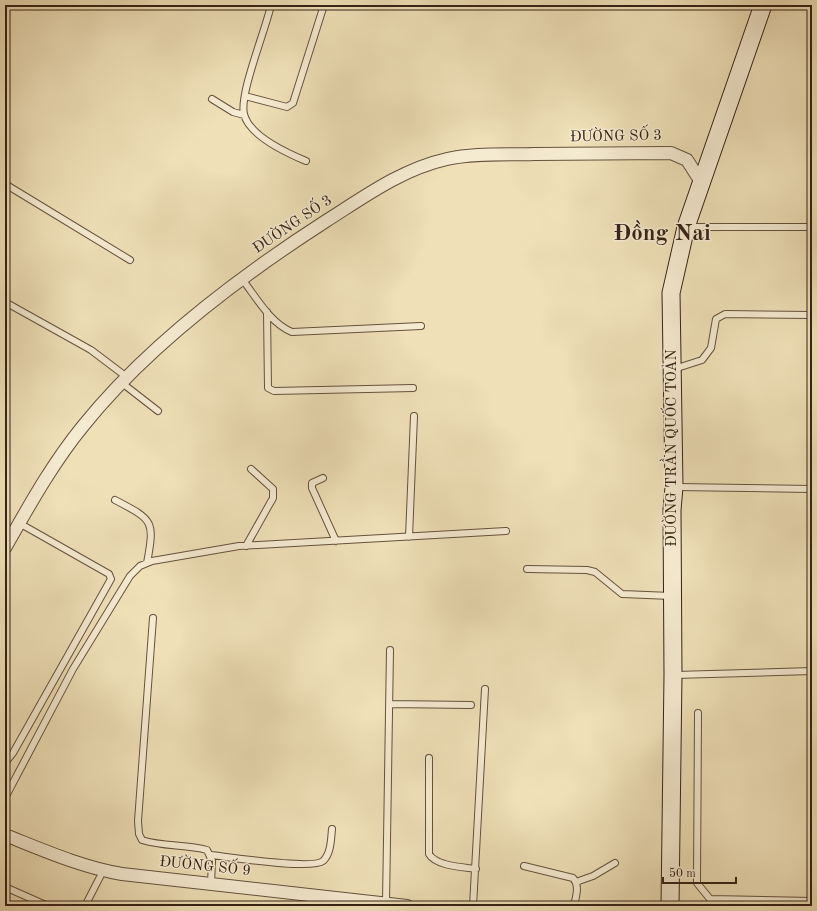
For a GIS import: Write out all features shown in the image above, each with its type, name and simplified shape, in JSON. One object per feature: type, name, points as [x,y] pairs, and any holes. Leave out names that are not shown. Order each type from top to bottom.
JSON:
[{"type":"main road","name":"ĐƯỜNG TRẦN QUỐC TOẢN","points":[[670,906],[673,675],[672,510],[674,486],[671,292],[686,227],[763,5]]},
{"type":"street","name":"ĐƯỜNG SỐ 3","points":[[5,548],[47,475],[84,425],[125,380],[207,305],[291,244],[384,184],[417,168],[447,159],[482,155],[671,153],[687,160],[701,182]]},
{"type":"street","name":"ĐƯỜNG SỐ 9","points":[[5,835],[102,871],[407,906]]},
{"type":"lane","points":[[271,5],[245,96],[244,114],[254,132],[286,153],[306,161]]},
{"type":"lane","points":[[245,96],[287,107],[293,104],[324,5]]},
{"type":"lane","points":[[212,99],[233,112],[244,114]]},
{"type":"lane","points":[[5,184],[130,260]]},
{"type":"lane","points":[[686,227],[812,227]]},
{"type":"lane","points":[[242,279],[267,312],[283,328],[292,332],[421,326]]},
{"type":"lane","points":[[5,302],[91,350],[158,412]]},
{"type":"lane","points":[[267,312],[268,388],[274,391],[414,388]]},
{"type":"lane","points":[[672,369],[702,360],[711,348],[716,318],[726,314],[812,315]]},
{"type":"lane","points":[[409,537],[414,416]]},
{"type":"lane","points":[[246,546],[273,498],[273,490],[251,469]]},
{"type":"lane","points":[[323,478],[312,483],[312,488],[336,541]]},
{"type":"lane","points":[[674,486],[812,489]]},
{"type":"lane","points":[[115,500],[144,515],[152,538],[147,563]]},
{"type":"lane","points":[[5,763],[13,753],[111,579],[109,574],[19,523]]},
{"type":"lane","points":[[5,798],[73,669],[130,576],[152,560],[246,546],[506,531]]},
{"type":"lane","points":[[526,569],[587,570],[595,572],[622,594],[672,596]]},
{"type":"lane","points":[[153,618],[138,821],[139,834],[142,840],[152,843],[192,845],[207,850],[211,855],[211,884]]},
{"type":"lane","points":[[386,903],[390,650]]},
{"type":"lane","points":[[673,675],[812,671]]},
{"type":"lane","points":[[473,906],[485,689]]},
{"type":"lane","points":[[390,704],[471,705]]},
{"type":"lane","points":[[698,713],[697,883],[710,899],[812,901]]},
{"type":"lane","points":[[429,758],[429,854],[432,859],[438,862],[476,869]]},
{"type":"lane","points":[[211,855],[300,865],[317,864],[324,861],[328,854],[332,829]]},
{"type":"lane","points":[[576,882],[593,876],[615,863]]},
{"type":"lane","points":[[524,866],[573,878],[576,882],[577,889],[574,906]]},
{"type":"lane","points":[[85,906],[102,871]]},
{"type":"lane","points":[[5,887],[48,906]]},
{"type":"district","name":"Đồng Nai","points":[[662,233]]}]
